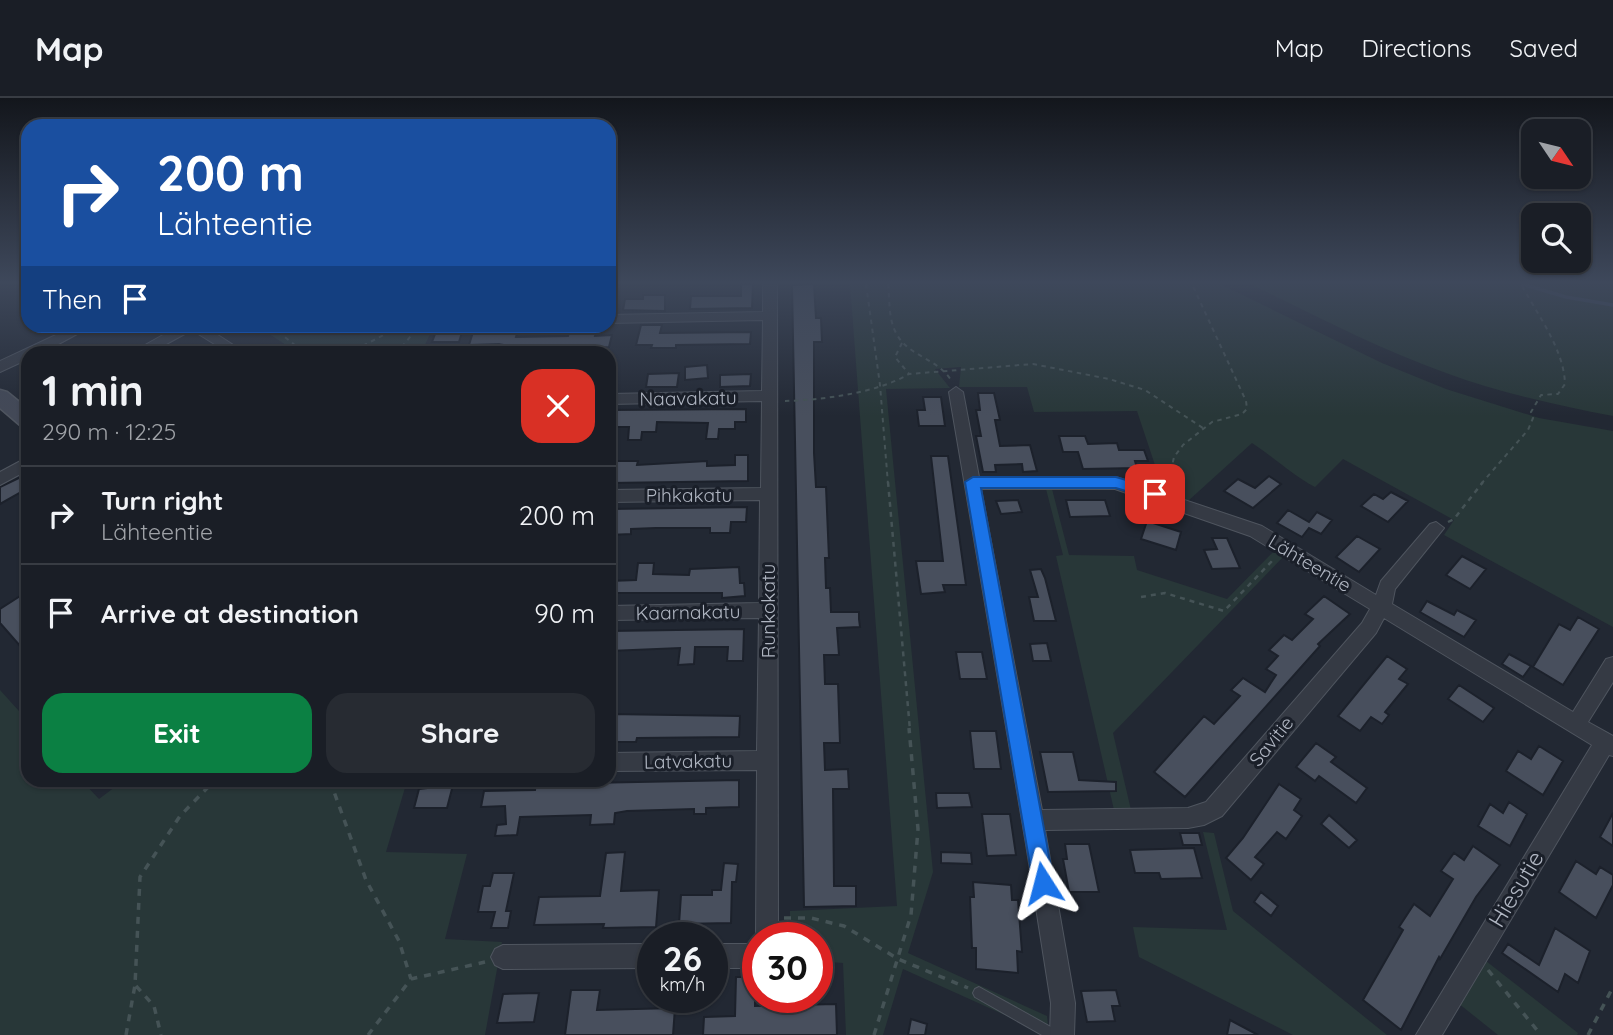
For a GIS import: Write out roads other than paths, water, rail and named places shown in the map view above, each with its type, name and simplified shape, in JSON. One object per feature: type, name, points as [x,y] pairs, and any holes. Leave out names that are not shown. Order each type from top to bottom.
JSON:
[{"type":"street","name":"Runkokatu","points":[[767,922],[769,328]]},
{"type":"street","points":[[44,346],[71,333]]},
{"type":"street","points":[[151,346],[176,333]]},
{"type":"street","points":[[206,333],[228,346]]},
{"type":"street","points":[[0,367],[21,357]]},
{"type":"street","points":[[956,392],[1033,820],[1063,1003],[1062,1035]]},
{"type":"street","points":[[0,397],[21,412]]},
{"type":"street","name":"Naavakatu","points":[[616,399],[768,399]]},
{"type":"street","points":[[0,479],[21,467]]},
{"type":"street","name":"Lähteentie","points":[[973,482],[1116,483],[1157,489],[1256,531],[1286,547],[1609,745]]},
{"type":"street","name":"Pihkakatu","points":[[616,496],[768,494]]},
{"type":"street","name":"Savitie","points":[[1033,820],[1188,818],[1204,815],[1214,809],[1369,628],[1382,606],[1387,586],[1436,528]]},
{"type":"street","name":"Kaarnakatu","points":[[616,613],[768,610]]},
{"type":"street","points":[[1576,724],[1613,665]]},
{"type":"street","name":"Hiesutie","points":[[1428,1035],[1609,745]]},
{"type":"street","name":"Latvakatu","points":[[616,762],[766,760]]},
{"type":"street","points":[[503,957],[637,956]]},
{"type":"lane","points":[[979,993],[1054,1035]]}]
